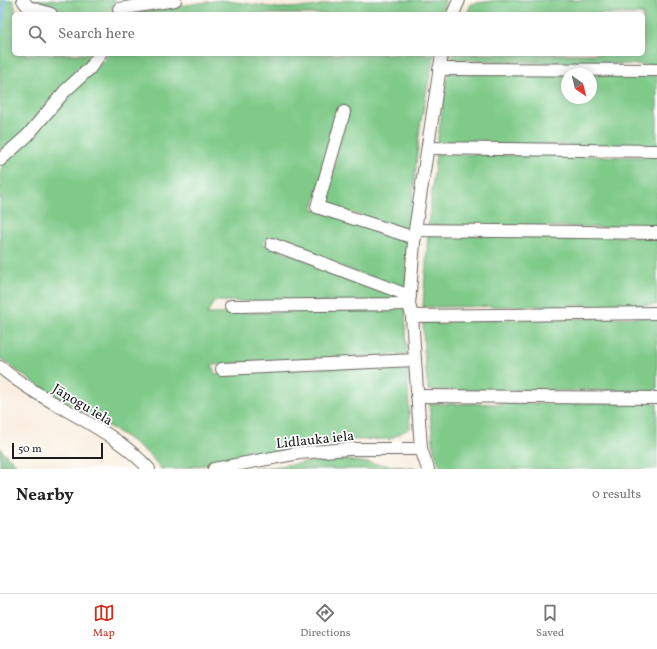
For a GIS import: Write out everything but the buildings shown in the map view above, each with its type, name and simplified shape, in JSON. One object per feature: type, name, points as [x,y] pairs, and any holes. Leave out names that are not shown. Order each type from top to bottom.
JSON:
[{"type":"street","points":[[23,0],[28,7],[45,12]]},
{"type":"street","points":[[120,8],[176,0]]},
{"type":"street","points":[[455,12],[459,0]]},
{"type":"street","points":[[0,160],[27,136],[65,91],[90,68],[99,56]]},
{"type":"street","points":[[428,469],[421,449],[411,305],[415,234],[442,56]]},
{"type":"street","points":[[439,68],[657,70]]},
{"type":"street","points":[[344,112],[317,207],[415,234],[657,232]]},
{"type":"street","points":[[429,148],[657,151]]},
{"type":"street","points":[[272,244],[411,305]]},
{"type":"street","points":[[231,306],[411,305],[657,313]]},
{"type":"street","points":[[222,369],[415,360]]},
{"type":"street","name":"Jāņogu iela","points":[[0,367],[26,387],[97,428],[136,455],[149,469]]},
{"type":"street","points":[[417,396],[657,398]]},
{"type":"street","name":"Lidlauka iela","points":[[214,469],[299,453],[348,449],[421,449]]},
{"type":"green space","points":[[0,0],[13,0],[16,12],[12,12],[12,56],[92,56],[25,133],[0,157]]},
{"type":"green space","points":[[31,0],[115,0],[111,12],[53,12],[30,5]]},
{"type":"green space","points":[[221,0],[278,8],[310,7],[347,0],[445,0],[442,12],[137,12]]},
{"type":"green space","points":[[499,0],[657,0],[657,65],[451,60],[452,56],[645,56],[645,12],[468,12],[471,4]]},
{"type":"green space","points":[[106,56],[434,56],[420,126],[409,233],[325,203],[349,108],[341,107],[313,209],[407,241],[406,290],[266,239],[264,244],[405,298],[405,303],[214,301],[207,314],[405,309],[407,354],[212,365],[215,374],[407,363],[410,428],[390,439],[353,440],[180,469],[161,469],[153,459],[133,441],[65,402],[0,358],[0,170],[7,159],[73,89],[104,60]]},
{"type":"green space","points":[[448,73],[561,75],[561,104],[597,104],[597,75],[657,76],[657,146],[437,144]]},
{"type":"green space","points":[[436,154],[657,157],[657,228],[428,225]]},
{"type":"green space","points":[[428,235],[657,237],[657,305],[423,307]]},
{"type":"green space","points":[[657,317],[657,391],[428,390],[424,352],[423,321]]},
{"type":"green space","points":[[657,403],[657,469],[441,469],[434,450],[429,404]]},
{"type":"green space","points":[[0,448],[21,469],[0,469]]},
{"type":"green space","points":[[337,459],[418,469],[252,469]]},
{"type":"waterway","points":[[0,34],[5,0]]}]
